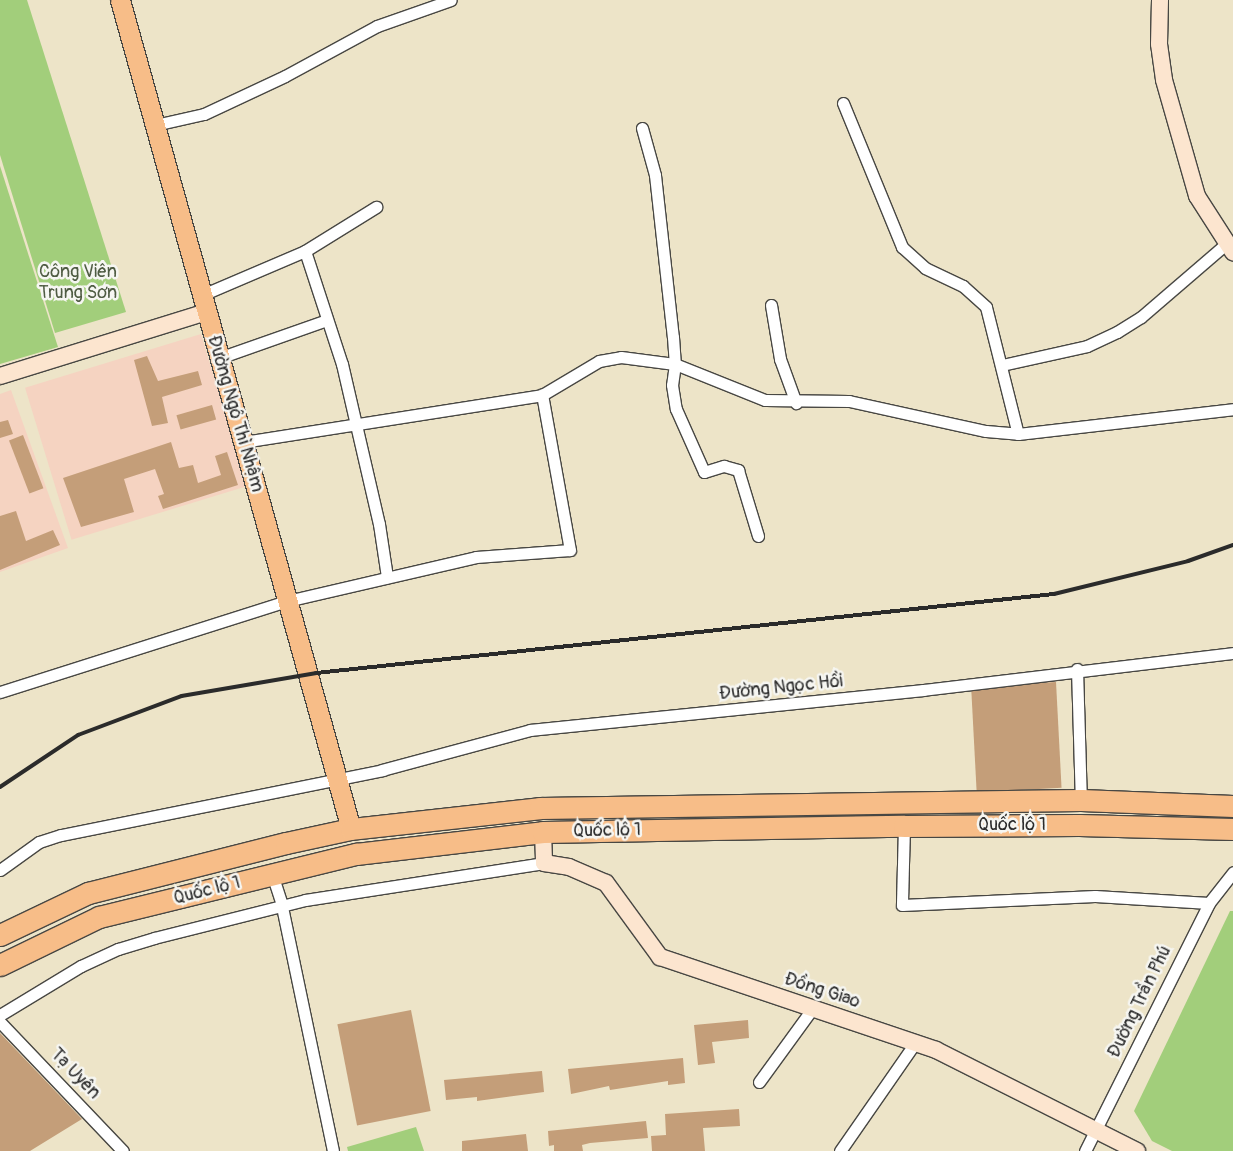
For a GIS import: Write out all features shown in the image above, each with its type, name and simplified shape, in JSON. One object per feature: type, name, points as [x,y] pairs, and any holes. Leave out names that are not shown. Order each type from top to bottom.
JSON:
[{"type":"highway","name":"Quốc lộ 1","points":[[0,935],[88,893],[351,829],[540,808],[1080,800],[1233,806]]},
{"type":"highway","name":"Quốc lộ 1","points":[[0,965],[99,917],[272,874],[358,854],[543,832],[1079,825],[1233,829]]},
{"type":"highway","points":[[351,829],[358,854]]},
{"type":"main road","name":"Đường Ngô Thì Nhậm","points":[[120,0],[351,829]]},
{"type":"main road","points":[[1160,0],[1159,44],[1164,80],[1197,196],[1230,248]]},
{"type":"main road","points":[[0,376],[204,303]]},
{"type":"main road","points":[[543,832],[544,862]]},
{"type":"main road","name":"Đồng Giao","points":[[544,862],[569,867],[606,883],[660,958],[936,1050],[1137,1151]]},
{"type":"street","points":[[155,125],[204,114],[285,76],[377,26],[451,0]]},
{"type":"street","points":[[843,103],[902,247],[926,268],[963,286],[986,307],[1018,434]]},
{"type":"street","points":[[642,128],[655,175],[675,364],[672,385],[676,409],[704,472],[724,466],[738,470],[758,536]]},
{"type":"street","points":[[204,303],[305,252],[376,207]]},
{"type":"street","points":[[1002,365],[1087,346],[1117,332],[1141,317],[1230,248]]},
{"type":"street","points":[[305,252],[342,364],[378,524],[387,577]]},
{"type":"street","points":[[771,305],[780,359],[796,403]]},
{"type":"street","points":[[220,358],[328,320]]},
{"type":"street","points":[[243,442],[542,395],[599,361],[621,356],[675,364],[765,400],[796,403],[849,402],[986,432],[1018,434],[1233,409]]},
{"type":"street","points":[[0,692],[287,601],[476,557],[570,550],[542,395]]},
{"type":"street","name":"Đường Ngọc Hồi","points":[[0,870],[38,842],[61,835],[382,770],[530,730],[922,690],[1076,669],[1233,653]]},
{"type":"street","points":[[1076,669],[1080,800]]},
{"type":"street","points":[[904,826],[902,905],[1095,896],[1209,903]]},
{"type":"street","points":[[0,1015],[81,966],[118,949],[282,906],[544,862]]},
{"type":"street","name":"Đường Trần Phú","points":[[1086,1151],[1209,903],[1233,872]]},
{"type":"street","points":[[272,874],[282,906],[333,1151]]},
{"type":"street","points":[[759,1082],[812,1009]]},
{"type":"street","name":"Tạ Uyên","points":[[0,1022],[123,1151]]},
{"type":"street","points":[[840,1151],[914,1043]]},
{"type":"shaded area","points":[[201,334],[247,486],[72,540],[25,388]]},
{"type":"shaded area","points":[[11,390],[68,548],[0,572],[0,394]]},
{"type":"green space","name":"Công Viên Trung Sơn","points":[[0,0],[27,0],[126,312],[55,333],[0,155]]},
{"type":"green space","points":[[0,166],[58,347],[0,364]]},
{"type":"green space","points":[[1230,911],[1233,911],[1233,1151],[1172,1151],[1152,1141],[1134,1111]]},
{"type":"green space","points":[[416,1127],[424,1151],[348,1151],[347,1147]]},
{"type":"building","points":[[147,356],[158,381],[198,371],[202,385],[162,397],[168,423],[152,426],[134,360]]},
{"type":"building","points":[[212,405],[216,419],[181,430],[176,415]]},
{"type":"building","points":[[8,420],[13,434],[0,438],[0,422]]},
{"type":"building","points":[[23,435],[43,488],[29,494],[9,440]]},
{"type":"building","points":[[171,442],[179,468],[193,465],[198,483],[221,475],[215,456],[227,452],[238,485],[163,509],[158,496],[164,494],[155,469],[124,479],[134,512],[81,527],[63,478]]},
{"type":"building","points":[[16,511],[26,541],[53,530],[60,545],[0,570],[0,516]]},
{"type":"building","points":[[1056,682],[1062,788],[977,792],[971,686]]},
{"type":"building","points":[[411,1010],[431,1111],[357,1125],[337,1024]]},
{"type":"building","points":[[748,1020],[749,1038],[712,1042],[715,1063],[698,1065],[694,1025]]},
{"type":"building","points":[[0,1033],[82,1119],[30,1151],[0,1151]]},
{"type":"building","points":[[683,1058],[685,1083],[668,1085],[668,1081],[610,1090],[609,1086],[571,1094],[568,1069]]},
{"type":"building","points":[[542,1071],[544,1092],[477,1101],[477,1097],[446,1100],[444,1080]]},
{"type":"building","points":[[739,1109],[740,1126],[703,1128],[705,1151],[652,1151],[651,1136],[666,1135],[665,1114]]},
{"type":"building","points":[[646,1121],[648,1138],[590,1143],[582,1145],[583,1151],[554,1151],[554,1145],[549,1146],[548,1131]]},
{"type":"building","points":[[526,1134],[528,1151],[462,1151],[462,1141]]},
{"type":"railway","points":[[0,787],[78,735],[182,696],[316,673],[1054,594],[1188,561],[1233,545]]}]
